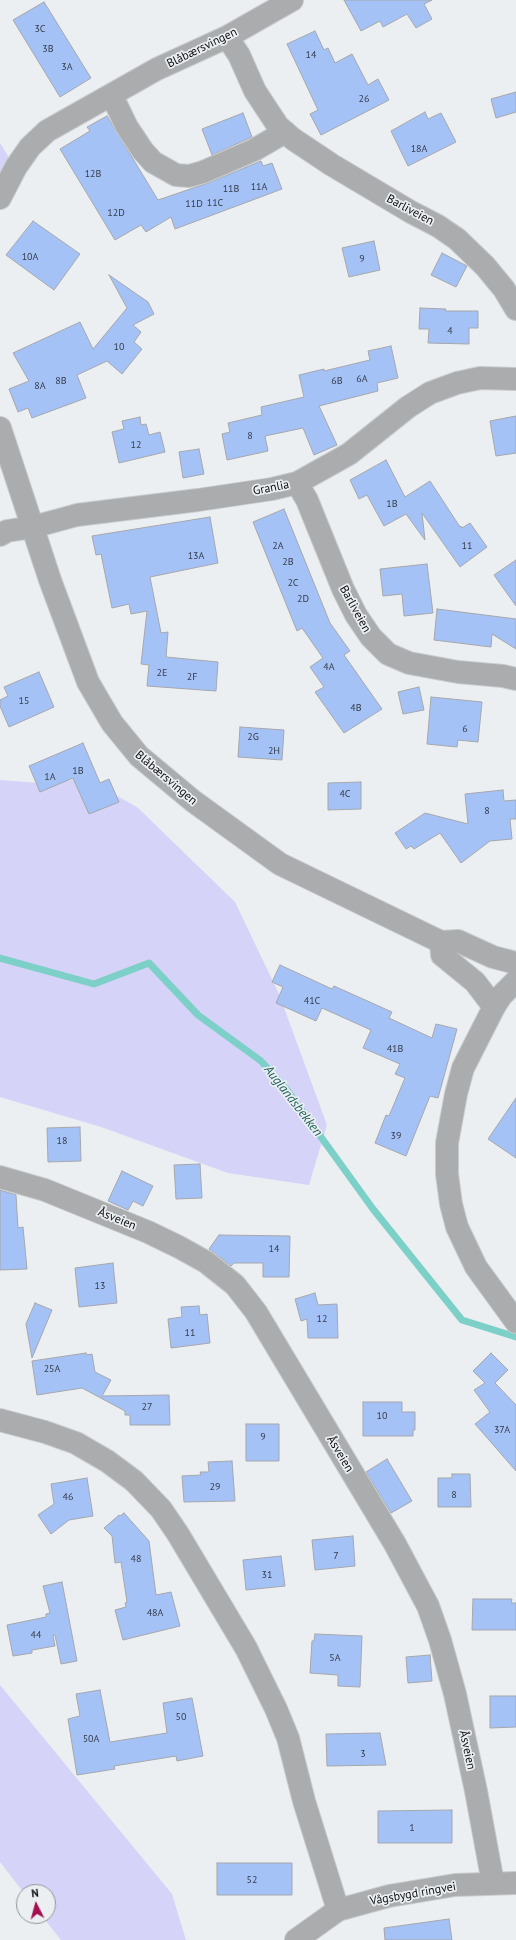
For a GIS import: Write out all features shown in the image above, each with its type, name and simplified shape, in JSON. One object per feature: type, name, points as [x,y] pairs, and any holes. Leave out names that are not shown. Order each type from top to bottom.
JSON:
[{"type":"street","name":"Blåbærsvingen","points":[[0,198],[16,167],[30,147],[47,131],[157,70],[227,37],[292,0]]},
{"type":"street","name":"Barliveien","points":[[227,37],[239,55],[255,91],[278,126],[332,165],[398,205],[438,226],[457,239],[485,266],[504,289],[516,309]]},
{"type":"street","points":[[112,96],[127,127],[143,151],[153,162],[169,173],[176,175],[189,176],[203,172],[254,150],[285,132]]},
{"type":"street","name":"Granlia","points":[[0,535],[7,531],[77,515],[198,500],[272,489],[298,483],[349,454],[408,407],[430,393],[457,382],[480,378],[516,379]]},
{"type":"street","name":"Blåbærsvingen","points":[[0,428],[50,580],[88,682],[112,723],[139,756],[193,802],[280,864],[441,942],[458,941],[494,957],[516,963]]},
{"type":"street","name":"Barliveien","points":[[298,483],[307,500],[343,589],[356,615],[371,637],[388,654],[409,663],[458,672],[503,676],[516,679]]},
{"type":"street","points":[[441,942],[442,955],[475,982],[494,1007]]},
{"type":"street","points":[[516,981],[494,1007],[463,1068],[456,1094],[447,1143],[447,1174],[451,1204],[460,1233],[476,1267],[516,1322]]},
{"type":"street","name":"Åsveien","points":[[0,1177],[45,1190],[148,1232],[179,1247],[206,1262],[235,1285],[256,1312],[395,1544],[428,1606],[440,1640],[455,1694],[476,1791],[493,1883]]},
{"type":"street","points":[[0,1420],[45,1432],[76,1443],[107,1461],[134,1481],[160,1509],[178,1534],[246,1648],[288,1738],[313,1834],[338,1910]]},
{"type":"street","name":"Vågsbygd ringvei","points":[[296,1940],[338,1910],[389,1896],[455,1886],[516,1883]]},
{"type":"shaded area","points":[[0,143],[13,164],[0,198]]},
{"type":"shaded area","points":[[83,777],[137,807],[235,902],[279,994],[327,1125],[309,1185],[228,1173],[101,1127],[0,1097],[0,780],[52,784]]},
{"type":"shaded area","points":[[0,1685],[172,1894],[186,1940],[61,1940],[48,1924],[56,1924],[56,1884],[17,1884],[0,1862]]},
{"type":"building","points":[[344,0],[432,0],[424,4],[432,19],[416,28],[407,14],[383,27],[380,21],[361,31]]},
{"type":"building","points":[[44,2],[91,78],[60,97],[13,20]]},
{"type":"building","points":[[315,31],[324,50],[328,48],[335,63],[352,54],[368,85],[378,79],[389,100],[321,135],[310,114],[318,110],[287,44]]},
{"type":"building","points":[[516,92],[516,112],[496,118],[491,99]]},
{"type":"building","points":[[425,112],[428,119],[441,113],[456,142],[408,166],[391,131]]},
{"type":"building","points":[[243,113],[252,137],[212,155],[202,129]]},
{"type":"building","points":[[107,116],[158,200],[208,183],[261,161],[263,166],[272,163],[282,189],[175,229],[171,217],[146,232],[141,225],[115,240],[60,149],[90,131],[87,127]]},
{"type":"building","points":[[33,221],[80,254],[54,290],[6,255]]},
{"type":"building","points":[[374,241],[380,270],[349,277],[342,248]]},
{"type":"building","points":[[442,253],[467,266],[456,287],[431,275]]},
{"type":"building","points":[[109,275],[148,302],[154,314],[133,325],[141,332],[134,342],[142,349],[122,374],[107,361],[77,375],[86,398],[32,418],[28,408],[18,412],[9,389],[29,381],[13,353],[80,322],[93,349],[127,308]]},
{"type":"building","points":[[420,308],[446,309],[445,311],[478,311],[478,328],[469,328],[469,344],[428,343],[429,329],[419,329]]},
{"type":"building","points":[[391,346],[398,378],[377,383],[378,391],[319,406],[337,445],[314,455],[303,428],[265,436],[268,451],[227,460],[222,434],[230,432],[228,423],[262,415],[261,407],[304,397],[299,375],[324,369],[324,371],[370,360],[368,351]]},
{"type":"building","points":[[516,416],[516,453],[496,456],[490,421]]},
{"type":"building","points":[[140,417],[141,425],[146,424],[149,435],[160,432],[165,452],[119,463],[112,432],[124,429],[122,421]]},
{"type":"building","points":[[199,449],[204,474],[183,478],[179,452]]},
{"type":"building","points":[[386,460],[405,497],[430,481],[460,527],[461,526],[462,528],[470,523],[487,547],[460,567],[422,513],[425,540],[406,514],[384,526],[367,495],[359,499],[350,480]]},
{"type":"building","points":[[284,509],[330,623],[350,651],[344,655],[382,709],[344,733],[315,692],[324,687],[310,667],[323,658],[302,628],[297,631],[253,522]]},
{"type":"building","points":[[210,517],[218,563],[150,577],[161,633],[168,632],[166,657],[218,662],[216,691],[147,686],[149,665],[141,664],[147,611],[131,614],[129,604],[112,608],[101,554],[96,555],[92,536]]},
{"type":"building","points":[[516,560],[516,606],[494,575]]},
{"type":"building","points":[[427,564],[433,613],[404,616],[402,594],[383,596],[380,569]]},
{"type":"building","points":[[437,609],[516,619],[516,649],[492,634],[491,647],[434,640]]},
{"type":"building","points":[[39,672],[54,707],[9,727],[0,706],[0,700],[8,696],[4,687]]},
{"type":"building","points":[[419,687],[424,710],[403,714],[398,692]]},
{"type":"building","points":[[431,697],[482,702],[478,742],[458,740],[457,747],[427,744]]},
{"type":"building","points":[[240,727],[284,730],[282,760],[238,757]]},
{"type":"building","points":[[83,743],[100,783],[109,779],[119,802],[89,814],[73,778],[40,792],[29,766]]},
{"type":"building","points":[[361,782],[361,809],[328,810],[328,783]]},
{"type":"building","points":[[503,790],[504,801],[516,800],[516,819],[510,819],[512,839],[490,841],[461,863],[440,833],[414,849],[411,846],[406,849],[395,833],[425,813],[468,824],[465,794]]},
{"type":"building","points":[[280,965],[332,989],[334,986],[392,1012],[389,1018],[432,1038],[436,1024],[457,1029],[438,1098],[430,1096],[406,1156],[375,1143],[386,1115],[389,1116],[405,1078],[395,1074],[400,1064],[363,1048],[371,1030],[322,1008],[316,1021],[276,1003],[283,987],[272,982]]},
{"type":"building","points":[[516,1098],[516,1158],[488,1139]]},
{"type":"building","points":[[80,1127],[81,1161],[48,1162],[47,1128]]},
{"type":"building","points":[[200,1164],[202,1198],[176,1199],[174,1165]]},
{"type":"building","points":[[122,1171],[153,1186],[143,1206],[133,1201],[128,1210],[108,1201]]},
{"type":"building","points":[[0,1190],[16,1195],[18,1228],[23,1227],[27,1269],[0,1270]]},
{"type":"building","points":[[219,1235],[290,1236],[289,1277],[263,1277],[263,1263],[234,1263],[231,1266],[209,1249]]},
{"type":"building","points":[[113,1263],[117,1303],[79,1307],[75,1268]]},
{"type":"building","points":[[315,1293],[318,1305],[337,1304],[338,1338],[308,1338],[307,1319],[301,1321],[295,1299]]},
{"type":"building","points":[[35,1303],[52,1310],[32,1358],[26,1324]]},
{"type":"building","points":[[199,1306],[200,1315],[207,1314],[210,1343],[171,1348],[168,1319],[182,1317],[181,1307]]},
{"type":"building","points":[[86,1353],[87,1355],[92,1354],[95,1372],[111,1380],[102,1396],[169,1395],[170,1425],[130,1425],[130,1415],[125,1415],[125,1411],[82,1388],[37,1395],[32,1361]]},
{"type":"building","points":[[491,1353],[508,1370],[495,1383],[516,1405],[516,1471],[475,1424],[490,1412],[474,1390],[485,1383],[473,1371]]},
{"type":"building","points":[[363,1402],[402,1402],[402,1412],[415,1412],[415,1430],[413,1430],[413,1436],[363,1436]]},
{"type":"building","points":[[246,1424],[279,1424],[279,1461],[246,1461]]},
{"type":"building","points":[[387,1459],[412,1501],[391,1513],[366,1472]]},
{"type":"building","points":[[232,1461],[235,1501],[184,1502],[182,1476],[201,1475],[200,1472],[209,1472],[208,1462]]},
{"type":"building","points":[[452,1474],[470,1474],[471,1507],[438,1507],[438,1478],[452,1478]]},
{"type":"building","points":[[87,1478],[93,1516],[69,1520],[51,1534],[38,1515],[54,1504],[51,1484]]},
{"type":"building","points":[[124,1513],[149,1541],[156,1595],[171,1592],[180,1626],[123,1640],[115,1610],[126,1607],[125,1603],[127,1602],[121,1562],[115,1563],[112,1536],[104,1528],[119,1515],[120,1516]]},
{"type":"building","points":[[353,1536],[355,1566],[315,1570],[312,1540]]},
{"type":"building","points":[[281,1556],[285,1586],[246,1590],[243,1560]]},
{"type":"building","points":[[62,1582],[77,1661],[61,1664],[55,1635],[53,1635],[55,1646],[32,1650],[32,1653],[13,1656],[7,1625],[46,1617],[46,1614],[50,1613],[43,1586]]},
{"type":"building","points":[[473,1599],[512,1599],[511,1603],[516,1603],[516,1630],[472,1630]]},
{"type":"building","points":[[315,1634],[362,1636],[360,1687],[338,1686],[338,1675],[310,1673],[312,1641],[314,1641]]},
{"type":"building","points":[[430,1655],[432,1681],[408,1683],[406,1657]]},
{"type":"building","points":[[100,1690],[110,1742],[167,1733],[163,1703],[192,1698],[203,1756],[177,1761],[176,1756],[114,1766],[115,1769],[77,1775],[68,1719],[80,1716],[76,1694]]},
{"type":"building","points":[[490,1696],[516,1696],[516,1727],[490,1728]]},
{"type":"building","points":[[380,1733],[386,1765],[327,1766],[326,1734]]},
{"type":"building","points":[[452,1810],[452,1843],[378,1843],[378,1811]]},
{"type":"building","points":[[217,1863],[292,1863],[292,1895],[217,1895]]},
{"type":"building","points":[[449,1919],[452,1940],[385,1940],[384,1928]]},
{"type":"waterway","name":"Auglandsbekken","points":[[0,958],[94,984],[149,963],[198,1015],[261,1061],[287,1090],[373,1209],[462,1320],[516,1337]]}]
